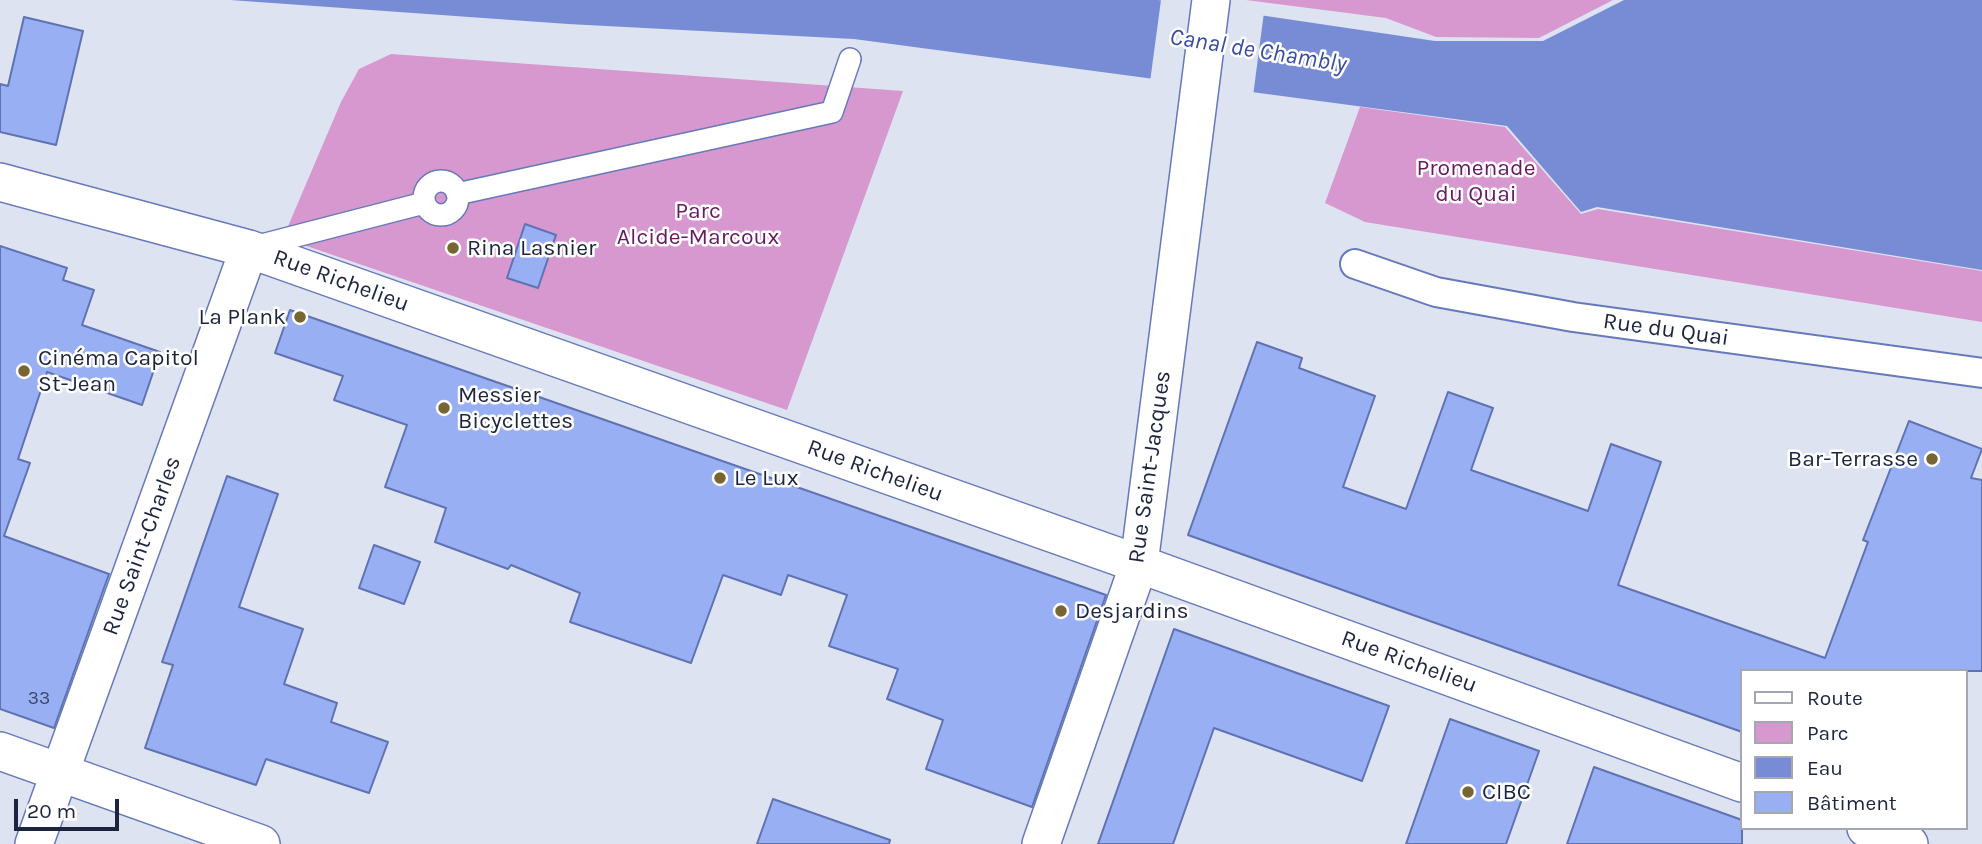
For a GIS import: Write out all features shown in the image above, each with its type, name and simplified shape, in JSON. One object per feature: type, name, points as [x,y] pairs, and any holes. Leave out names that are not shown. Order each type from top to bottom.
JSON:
[{"type":"street","name":"Rue Saint-Jacques","points":[[1041,844],[1139,564],[1211,0]]},
{"type":"street","points":[[249,248],[424,203],[437,215],[448,214],[456,206],[457,194],[832,112],[850,59]]},
{"type":"street","name":"Rue Richelieu","points":[[0,182],[249,248],[1139,564],[1741,783]]},
{"type":"street","name":"Rue Saint-Charles","points":[[34,844],[249,248]]},
{"type":"street","name":"Rue du Quai","points":[[1355,264],[1436,292],[1573,317],[1982,373]]},
{"type":"street","points":[[0,751],[261,844]]},
{"type":"street","points":[[1871,830],[1909,844]]},
{"type":"green space","points":[[1246,0],[1613,0],[1539,38],[1436,37],[1386,18]]},
{"type":"green space","name":"Parc Alcide-Marcoux","points":[[391,54],[903,91],[787,410],[283,238],[341,102],[359,69]]},
{"type":"green space","name":"Promenade du Quai","points":[[1360,107],[1505,127],[1581,214],[1598,209],[1982,271],[1982,322],[1365,222],[1325,203]]},
{"type":"water","name":"Canal de Chambly","points":[[230,0],[1158,0],[1435,41],[1543,41],[1624,0],[1982,0],[1982,270],[1597,207],[1581,212],[1507,126],[854,39],[568,24]]},
{"type":"pier","points":[[1161,0],[1182,0],[1264,12],[1253,96],[1150,82]]},
{"type":"building","points":[[24,17],[83,31],[56,145],[0,132],[0,84],[8,86]]},
{"type":"building","points":[[525,224],[556,235],[538,288],[507,278]]},
{"type":"building","points":[[0,246],[67,268],[63,280],[94,290],[82,325],[160,352],[142,405],[47,372],[18,459],[30,463],[4,536],[109,574],[54,728],[0,709]]},
{"type":"building","points":[[290,310],[1106,595],[1032,807],[926,769],[943,720],[887,699],[898,669],[829,646],[847,595],[788,575],[781,595],[723,575],[691,663],[570,622],[580,593],[511,565],[508,569],[435,542],[446,508],[385,487],[407,425],[334,400],[343,376],[275,353]]},
{"type":"building","points":[[1257,342],[1302,358],[1299,368],[1375,396],[1343,487],[1406,509],[1448,392],[1493,408],[1471,470],[1588,511],[1611,444],[1661,462],[1618,585],[1825,658],[1868,542],[1863,540],[1909,421],[1982,449],[1971,478],[1982,480],[1982,671],[1741,669],[1741,732],[1188,535]]},
{"type":"building","points":[[227,476],[278,494],[239,607],[303,629],[284,684],[337,703],[331,722],[388,742],[369,793],[266,759],[256,785],[145,748],[173,665],[162,662]]},
{"type":"building","points":[[374,545],[420,562],[404,604],[359,588]]},
{"type":"building","points":[[1174,629],[1389,706],[1362,781],[1214,728],[1173,844],[1098,844]]},
{"type":"building","points":[[1450,719],[1539,751],[1506,844],[1406,844]]},
{"type":"building","points":[[1594,767],[1741,820],[1742,844],[1567,844]]},
{"type":"building","points":[[773,799],[890,840],[889,844],[757,844]]},
{"type":"place","name":"Rina Lasnier","points":[[453,248]]},
{"type":"place","name":"La Plank","points":[[300,317]]},
{"type":"place","name":"Cinéma Capitol St-Jean","points":[[24,371]]},
{"type":"place","name":"Messier Bicyclettes","points":[[444,408]]},
{"type":"place","name":"Bar-Terrasse","points":[[1932,459]]},
{"type":"place","name":"Le Lux","points":[[720,478]]},
{"type":"place","name":"Desjardins","points":[[1061,611]]},
{"type":"place","name":"CIBC","points":[[1468,792]]}]
